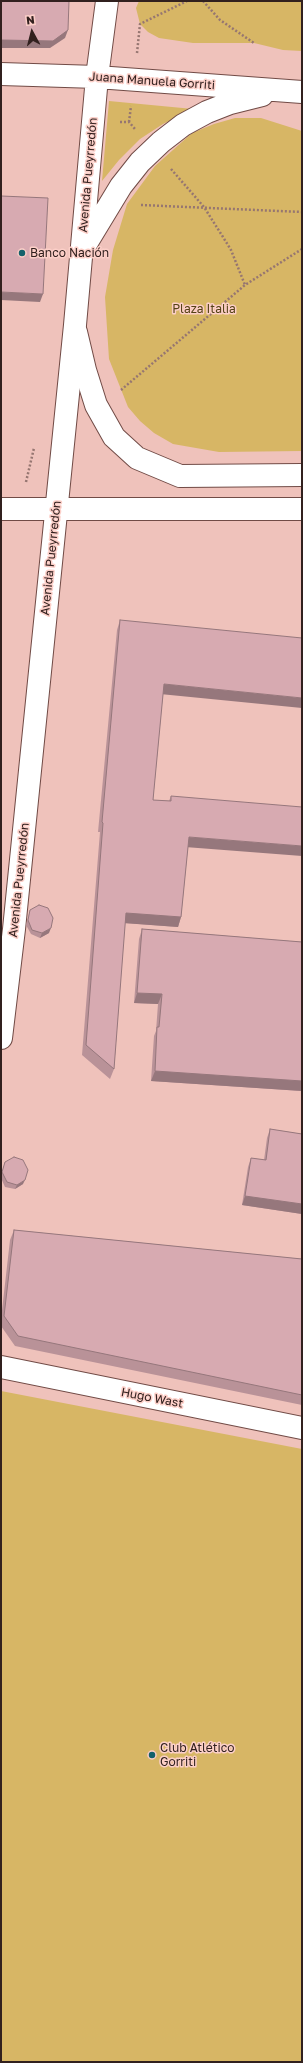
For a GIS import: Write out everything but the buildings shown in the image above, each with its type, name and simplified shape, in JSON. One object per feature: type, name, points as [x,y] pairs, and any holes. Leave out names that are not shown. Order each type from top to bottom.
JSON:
[{"type":"main road","name":"Avenida Pueyrredón","points":[[1,1038],[8,929],[56,510],[82,252],[97,77],[107,1]]},
{"type":"main road","name":"Juana Manuela Gorriti","points":[[1,74],[97,77],[294,91]]},
{"type":"main road","points":[[82,252],[121,186],[153,150],[183,125],[230,103],[294,91]]},
{"type":"main road","points":[[74,325],[85,370],[96,405],[114,437],[137,458],[180,476],[302,475]]},
{"type":"main road","points":[[1,509],[302,509]]},
{"type":"main road","name":"Hugo Wast","points":[[1,1367],[302,1428]]},
{"type":"path","points":[[203,1],[220,20],[254,43]]},
{"type":"path","points":[[93,121],[129,122],[204,207],[231,250],[245,285]]},
{"type":"path","points":[[134,204],[302,212]]},
{"type":"path","points":[[120,390],[245,285],[302,249]]},
{"type":"green space","points":[[139,1],[302,1],[302,51],[283,50],[254,43],[193,43],[159,38],[148,32],[140,24],[136,8]]},
{"type":"green space","points":[[109,101],[193,109],[163,124],[140,139],[119,160],[102,181]]},
{"type":"green space","name":"Plaza Italia","points":[[235,118],[261,118],[302,131],[302,451],[219,452],[173,444],[154,433],[140,421],[128,407],[109,359],[105,297],[113,250],[127,204],[155,166],[192,133],[214,124]]},
{"type":"green space","name":"Club Atlético Gorriti","points":[[1,1391],[302,1449],[302,2062],[1,2062]]},
{"type":"place","name":"Banco Nación","points":[[22,253]]},
{"type":"place","name":"Club Atlético Gorriti","points":[[152,1755]]}]
